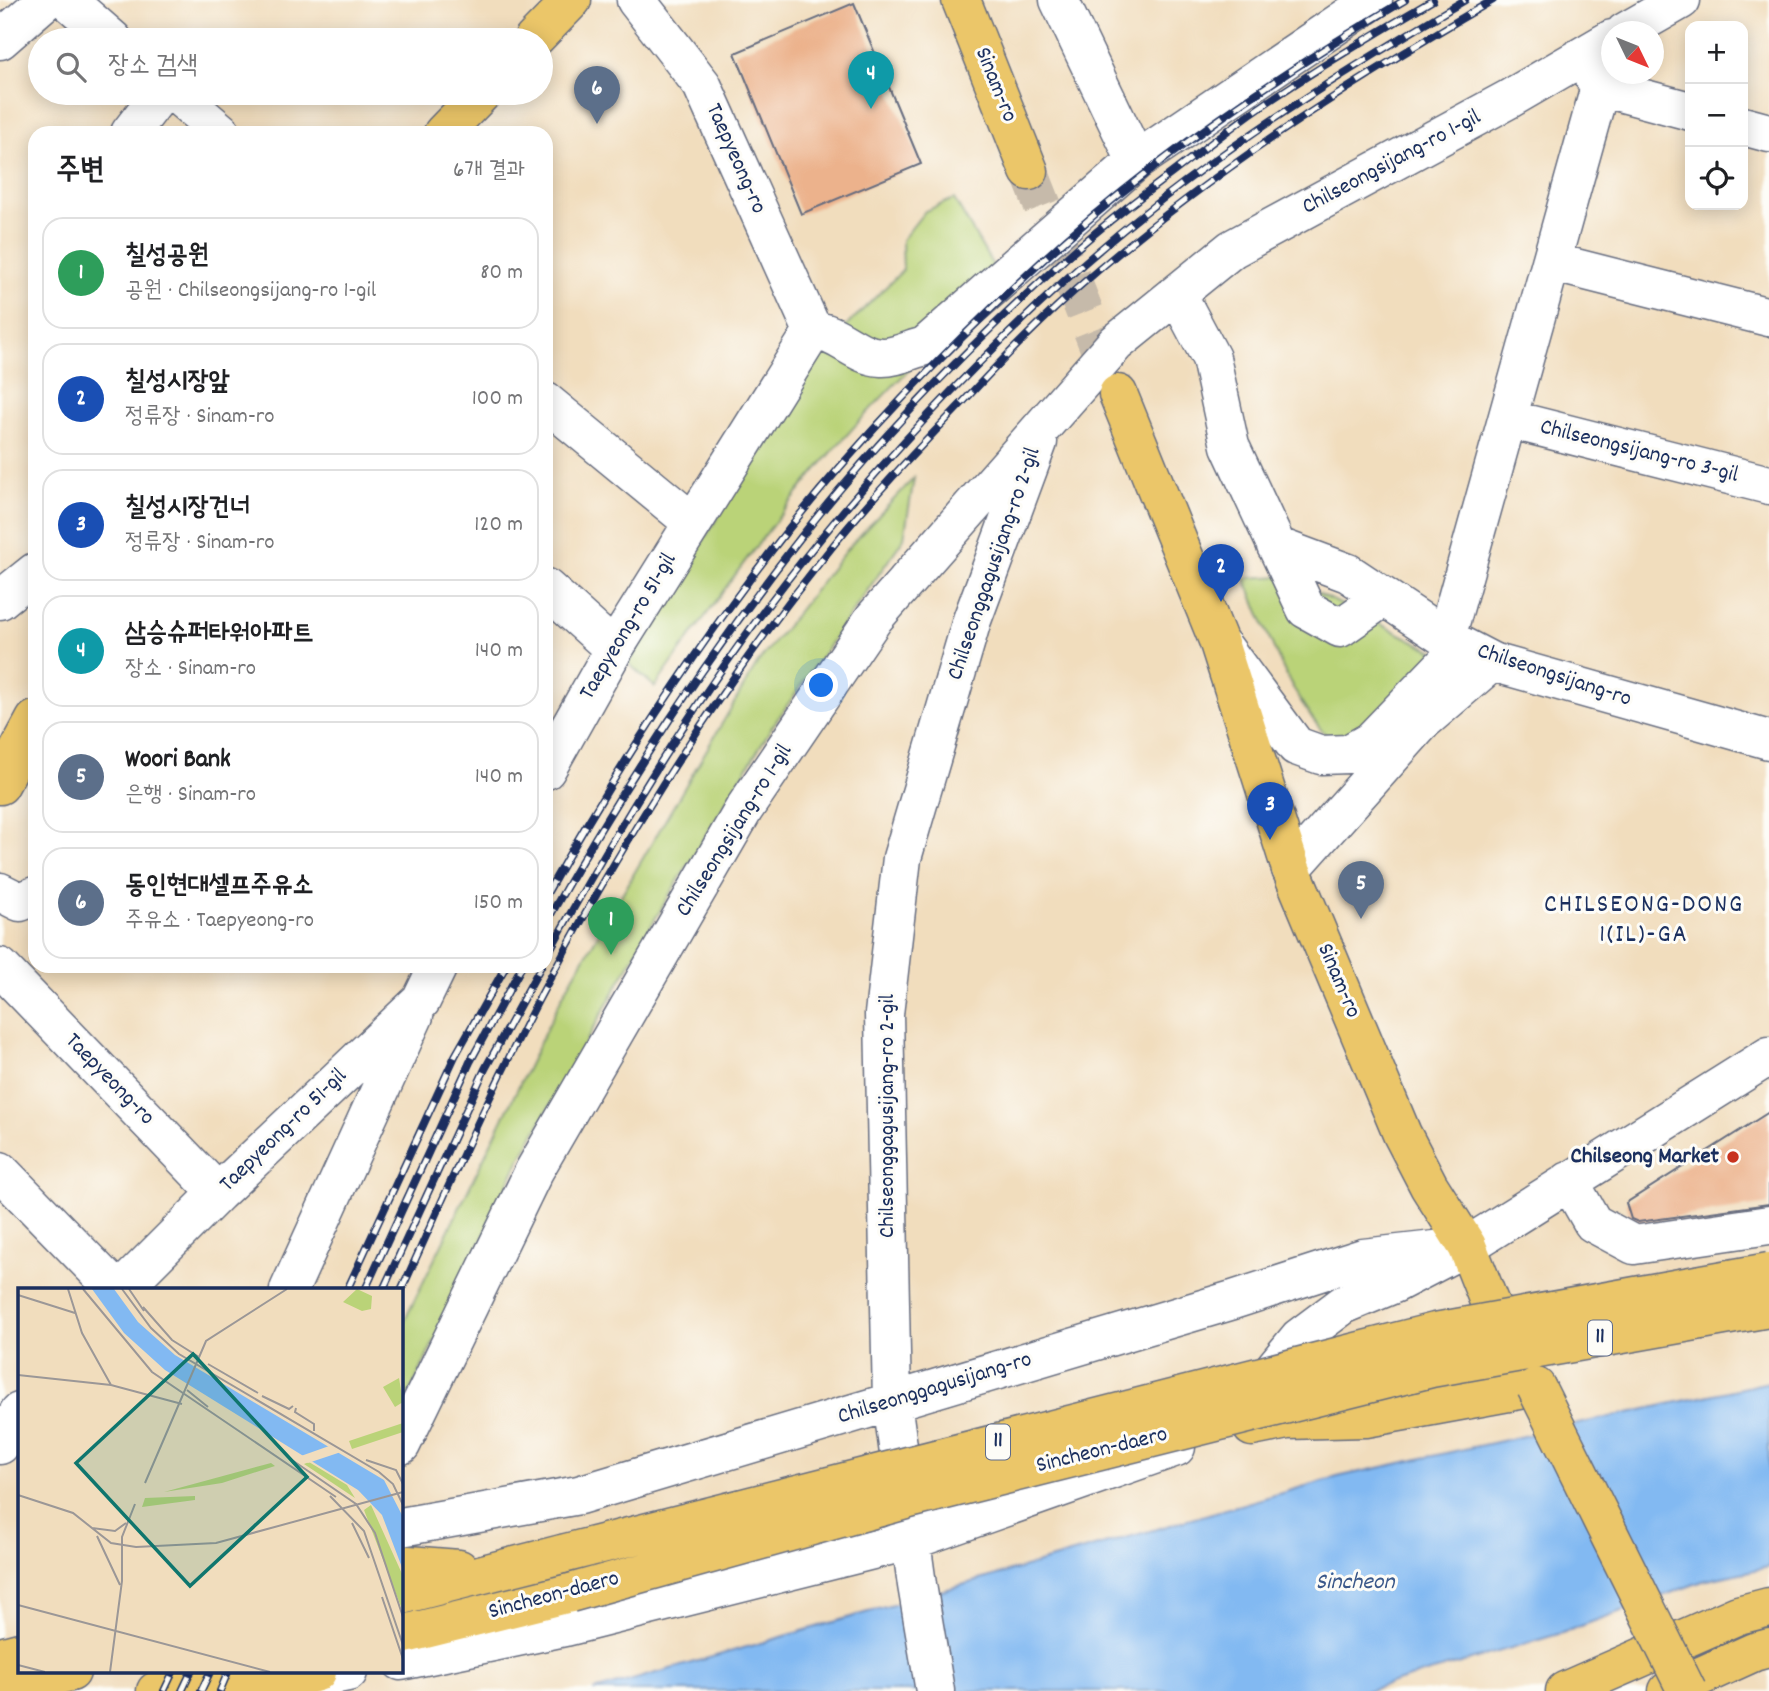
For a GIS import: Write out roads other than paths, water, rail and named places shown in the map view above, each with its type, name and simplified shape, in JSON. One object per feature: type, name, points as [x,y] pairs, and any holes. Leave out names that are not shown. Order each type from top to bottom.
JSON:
[{"type":"main road","points":[[545,28],[572,0]]},
{"type":"main road","name":"Sinam-ro","points":[[961,0],[1029,170]]},
{"type":"main road","points":[[450,126],[470,105]]},
{"type":"main road","name":"Sinam-ro","points":[[1118,394],[1217,640],[1291,869],[1402,1134],[1429,1186],[1467,1247],[1492,1309],[1536,1387],[1687,1691]]},
{"type":"main road","points":[[0,785],[28,733]]},
{"type":"main road","name":"Sincheon-daero","points":[[402,1573],[493,1572],[1435,1332],[1769,1272]]},
{"type":"main road","name":"Sincheon-daero","points":[[402,1635],[570,1593],[913,1499],[1431,1368],[1769,1308]]},
{"type":"main road","points":[[1202,1438],[1287,1420],[1366,1418],[1536,1387]]},
{"type":"main road","points":[[1565,1691],[1738,1615],[1769,1607]]},
{"type":"main road","points":[[402,1642],[469,1618]]},
{"type":"main road","points":[[1668,1691],[1754,1651],[1769,1648]]},
{"type":"main road","points":[[0,1655],[18,1652]]},
{"type":"main road","points":[[0,1688],[62,1674]]},
{"type":"main road","points":[[156,1691],[233,1674]]},
{"type":"main road","points":[[255,1691],[310,1674]]},
{"type":"street","points":[[0,40],[46,0]]},
{"type":"street","points":[[66,0],[99,28]]},
{"type":"street","name":"Taepyeong-ro","points":[[636,0],[702,85],[813,331]]},
{"type":"street","points":[[1059,0],[1136,161]]},
{"type":"street","points":[[813,331],[824,331],[855,351],[882,358],[925,346],[1136,161],[1373,0]]},
{"type":"street","points":[[1644,21],[1681,0]]},
{"type":"street","points":[[1597,61],[1685,108]]},
{"type":"street","name":"Chilseongsijang-ro 3-gil","points":[[1446,638],[1551,262],[1597,61]]},
{"type":"street","name":"Chilseongsijang-ro 1-gil","points":[[402,1443],[534,1171],[744,809],[874,618],[1116,343],[1232,250],[1509,99],[1597,61]]},
{"type":"street","points":[[135,126],[152,105]]},
{"type":"street","points":[[188,105],[214,126]]},
{"type":"street","points":[[1748,127],[1769,133]]},
{"type":"street","points":[[1551,262],[1769,317]]},
{"type":"street","points":[[1178,294],[1211,358],[1230,446],[1306,609],[1340,628],[1384,597]]},
{"type":"street","name":"Taepyeong-ro 51-gil","points":[[553,758],[614,649],[813,331]]},
{"type":"street","points":[[553,408],[692,522]]},
{"type":"street","name":"Chilseongsijang-ro 3-gil","points":[[1508,419],[1769,485]]},
{"type":"street","name":"Chilseonggagusijang-ro 2-gil","points":[[935,1691],[891,1402],[884,1014],[902,858],[972,620],[1046,420]]},
{"type":"street","name":"Chilseongsijang-ro","points":[[1276,546],[1348,573],[1446,638],[1492,662],[1769,740]]},
{"type":"street","points":[[553,594],[614,649]]},
{"type":"street","name":"Sinam-ro","points":[[1217,640],[1296,746],[1321,755],[1348,754],[1371,741],[1450,659],[1492,662]]},
{"type":"street","points":[[1291,869],[1423,721],[1492,662]]},
{"type":"street","points":[[0,892],[20,902],[28,899]]},
{"type":"street","name":"Taepyeong-ro","points":[[0,967],[218,1193]]},
{"type":"street","name":"Taepyeong-ro 51-gil","points":[[123,1288],[218,1193],[421,1001],[435,973]]},
{"type":"street","points":[[290,1288],[421,1001]]},
{"type":"street","points":[[402,1661],[565,1627],[912,1540],[1202,1438],[1253,1395],[1299,1338],[1343,1305],[1406,1279],[1467,1247],[1769,1056]]},
{"type":"street","points":[[0,1171],[114,1288]]},
{"type":"street","points":[[1569,1181],[1592,1223],[1634,1245],[1769,1225]]},
{"type":"street","name":"Chilseonggagusijang-ro","points":[[402,1527],[579,1495],[1233,1300],[1363,1258],[1467,1247]]},
{"type":"street","points":[[0,1445],[18,1414]]},
{"type":"street","points":[[0,1655],[18,1642]]},
{"type":"street","points":[[255,1691],[338,1674]]},
{"type":"water","name":"Sincheon","points":[[1769,1382],[1769,1567],[1703,1581],[1562,1633],[1366,1691],[594,1691],[1337,1477]]},
{"type":"tunnel","points":[[1029,171],[1114,386]]},
{"type":"railway","points":[[553,883],[631,753],[724,615],[790,527],[911,389],[1042,261],[1126,189],[1263,89],[1405,0]]},
{"type":"railway","points":[[553,911],[666,725],[766,583],[858,468],[952,366],[1080,246],[1230,128],[1340,55],[1433,0]]},
{"type":"railway","points":[[553,945],[639,797],[741,641],[844,510],[965,377],[1062,283],[1156,204],[1307,97],[1465,0]]},
{"type":"railway","points":[[553,972],[644,814],[748,657],[857,517],[1017,346],[1122,250],[1223,172],[1329,100],[1493,0]]},
{"type":"railway","points":[[348,1288],[455,1056],[502,973]]},
{"type":"railway","points":[[366,1288],[470,1062],[518,973]]},
{"type":"railway","points":[[384,1288],[485,1069],[537,973]]},
{"type":"railway","points":[[402,1289],[510,1055],[553,973]]},
{"type":"railway","points":[[164,1691],[172,1674]]},
{"type":"railway","points":[[182,1691],[190,1674]]},
{"type":"railway","points":[[201,1691],[209,1674]]},
{"type":"railway","points":[[220,1691],[227,1674]]},
{"type":"place","name":"삼승슈퍼타워아파트","points":[[871,109]]},
{"type":"place","name":"동인현대셀프주유소","points":[[597,124]]},
{"type":"place","name":"칠성시장앞","points":[[1221,602]]},
{"type":"place","name":"칠성시장건너","points":[[1270,840]]},
{"type":"place","name":"Woori Bank","points":[[1361,919]]},
{"type":"place","name":"칠성공원","points":[[611,955]]},
{"type":"place","name":"Chilseong Market","points":[[1733,1157]]},
{"type":"district","name":"CHILSEONG-DONG 1(IL)-GA","points":[[1644,920]]}]
